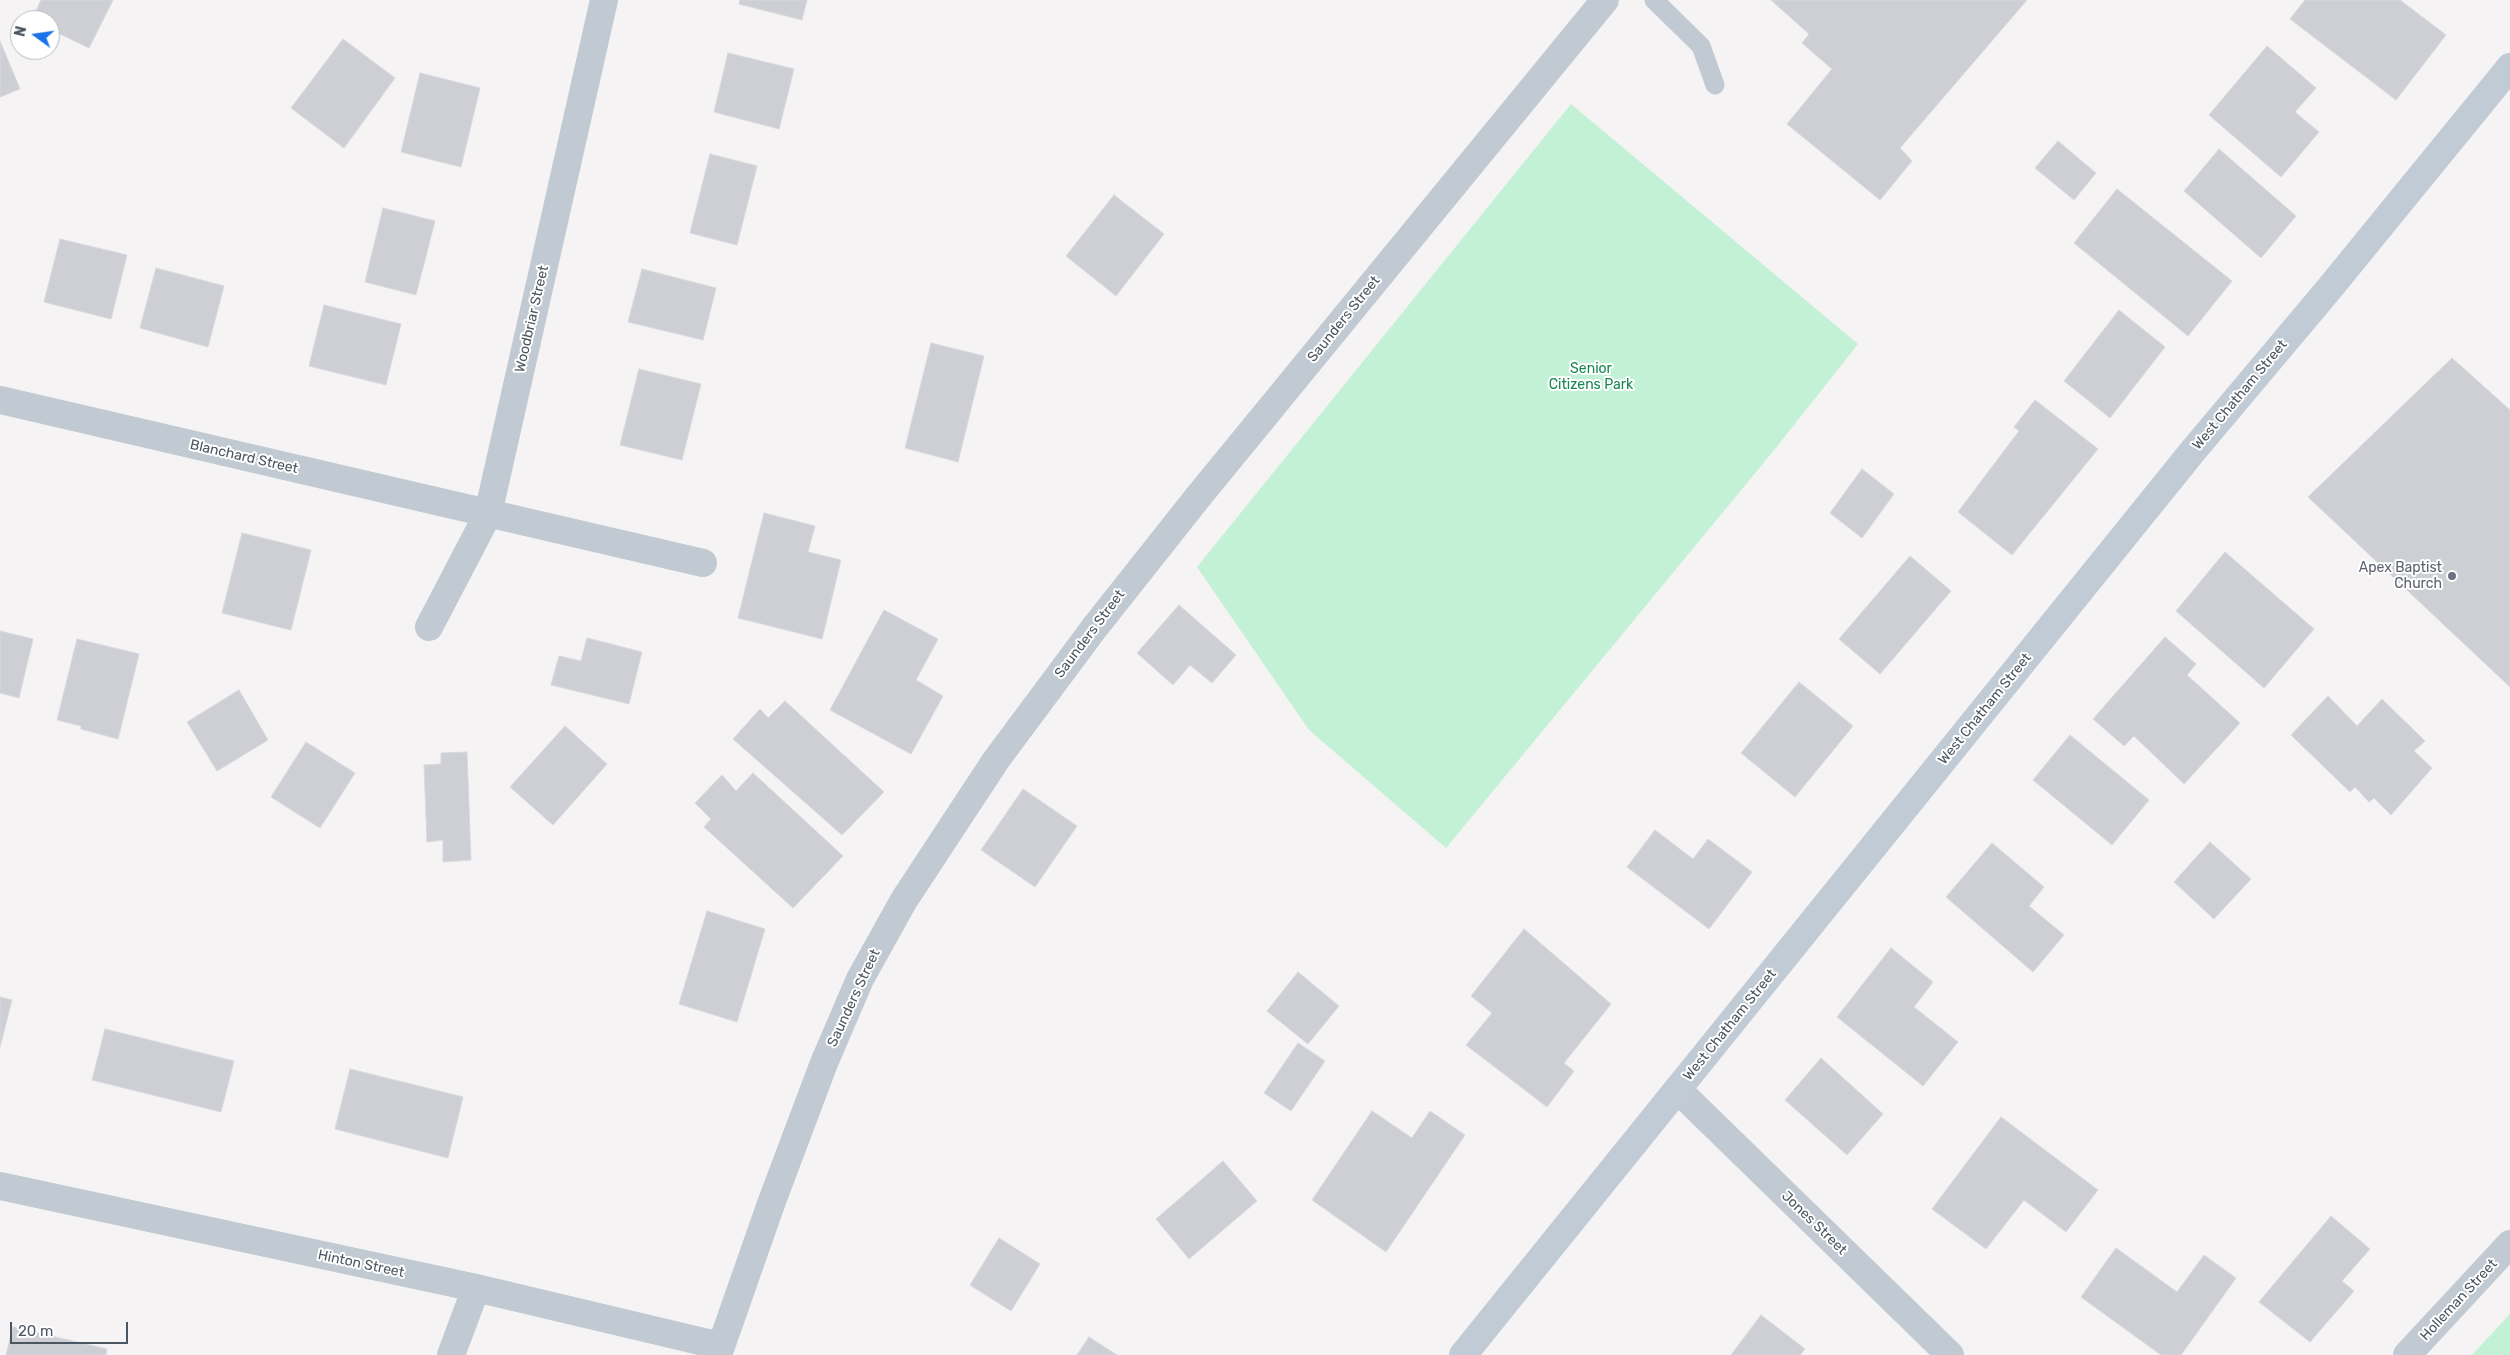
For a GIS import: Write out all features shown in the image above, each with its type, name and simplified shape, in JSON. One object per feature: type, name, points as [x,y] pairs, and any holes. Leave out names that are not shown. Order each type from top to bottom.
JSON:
[{"type":"street","name":"Woodbriar Street","points":[[429,627],[488,514],[604,0]]},
{"type":"street","name":"Saunders Street","points":[[720,1350],[772,1201],[824,1063],[860,979],[904,900],[996,760],[1095,627],[1198,497],[1605,0]]},
{"type":"street","name":"West Chatham Street","points":[[1463,1355],[2192,452],[2329,289],[2510,67]]},
{"type":"street","name":"Blanchard Street","points":[[0,400],[704,563]]},
{"type":"street","name":"Jones Street","points":[[1678,1090],[1950,1355]]},
{"type":"street","name":"Hinton Street","points":[[0,1186],[476,1288],[720,1350]]},
{"type":"street","name":"Holleman Street","points":[[2407,1355],[2510,1244]]},
{"type":"street","points":[[451,1355],[476,1288]]},
{"type":"lane","points":[[1654,0],[1701,46],[1715,85]]},
{"type":"green space","name":"Senior Citizens Park","points":[[1571,104],[1858,344],[1775,449],[1446,848],[1309,730],[1197,567]]},
{"type":"green space","points":[[2510,1314],[2510,1355],[2472,1355]]},
{"type":"building","points":[[41,0],[113,0],[89,48],[60,34],[60,10],[36,10]]},
{"type":"building","points":[[740,0],[807,0],[802,20],[739,4]]},
{"type":"building","points":[[1771,0],[2027,0],[1900,148],[1912,161],[1880,200],[1787,124],[1832,69],[1802,43],[1809,34]]},
{"type":"building","points":[[2305,0],[2400,0],[2446,35],[2396,100],[2290,19]]},
{"type":"building","points":[[343,39],[395,78],[344,148],[291,108]]},
{"type":"building","points":[[0,41],[20,89],[0,97]]},
{"type":"building","points":[[2267,46],[2316,88],[2295,112],[2319,132],[2281,177],[2209,115]]},
{"type":"building","points":[[728,53],[794,69],[779,129],[714,112]]},
{"type":"building","points":[[420,73],[480,88],[461,167],[401,152]]},
{"type":"building","points":[[2058,141],[2096,173],[2074,200],[2035,168]]},
{"type":"building","points":[[2219,149],[2296,216],[2261,258],[2184,191]]},
{"type":"building","points":[[710,154],[757,166],[737,245],[690,233]]},
{"type":"building","points":[[2117,189],[2232,281],[2188,336],[2074,243]]},
{"type":"building","points":[[1114,195],[1164,234],[1116,296],[1066,256]]},
{"type":"building","points":[[383,208],[435,221],[416,295],[365,282]]},
{"type":"building","points":[[60,239],[127,255],[111,319],[44,302]]},
{"type":"building","points":[[156,268],[224,286],[208,347],[140,328]]},
{"type":"building","points":[[642,269],[716,288],[703,340],[628,322]]},
{"type":"building","points":[[324,305],[401,324],[386,385],[309,366]]},
{"type":"building","points":[[2119,310],[2165,347],[2110,418],[2064,381]]},
{"type":"building","points":[[931,343],[984,356],[958,462],[905,448]]},
{"type":"building","name":"Apex Baptist Church","points":[[2452,358],[2510,410],[2510,687],[2308,497]]},
{"type":"building","points":[[639,369],[701,384],[682,460],[620,445]]},
{"type":"building","points":[[2035,400],[2098,449],[2012,555],[1958,512],[2019,431],[2014,427]]},
{"type":"building","points":[[1862,469],[1894,494],[1862,538],[1830,513]]},
{"type":"building","points":[[764,513],[815,526],[808,552],[841,560],[822,639],[738,618]]},
{"type":"building","points":[[242,533],[311,550],[291,630],[222,613]]},
{"type":"building","points":[[2225,552],[2314,629],[2264,688],[2176,611]]},
{"type":"building","points":[[1910,556],[1951,591],[1880,674],[1839,639]]},
{"type":"building","points":[[1179,605],[1236,655],[1212,683],[1190,665],[1173,685],[1137,653]]},
{"type":"building","points":[[884,610],[938,639],[916,680],[943,696],[911,754],[830,710]]},
{"type":"building","points":[[0,631],[33,639],[19,698],[0,693]]},
{"type":"building","points":[[2165,637],[2196,664],[2187,675],[2240,723],[2184,784],[2134,736],[2124,746],[2093,719]]},
{"type":"building","points":[[587,638],[642,652],[629,704],[551,685],[559,656],[581,661]]},
{"type":"building","points":[[77,639],[139,654],[118,739],[57,720]]},
{"type":"building","points":[[1799,682],[1853,726],[1795,797],[1741,753]]},
{"type":"building","points":[[239,690],[268,740],[217,771],[187,722]]},
{"type":"building","points":[[2328,696],[2357,726],[2382,699],[2425,741],[2414,751],[2432,768],[2391,815],[2374,798],[2369,802],[2355,787],[2350,792],[2291,735]]},
{"type":"building","points":[[785,701],[884,792],[842,835],[733,739],[760,709],[768,718]]},
{"type":"building","points":[[565,726],[607,764],[553,825],[510,787]]},
{"type":"building","points":[[2070,735],[2149,800],[2112,845],[2033,780]]},
{"type":"building","points":[[306,742],[355,773],[320,828],[271,797]]},
{"type":"building","points":[[467,752],[471,860],[443,862],[443,840],[427,842],[424,765],[441,764],[441,753]]},
{"type":"building","points":[[753,773],[843,856],[793,908],[704,827],[711,819],[695,803],[722,775],[736,791]]},
{"type":"building","points":[[1023,789],[1077,826],[1035,887],[981,850]]},
{"type":"building","points":[[1655,830],[1693,859],[1708,839],[1752,872],[1709,929],[1627,867]]},
{"type":"building","points":[[2210,842],[2251,879],[2214,919],[2174,882]]},
{"type":"building","points":[[1992,843],[2044,887],[2029,906],[2064,935],[2033,972],[1946,897]]},
{"type":"building","points":[[707,911],[765,929],[737,1022],[679,1004]]},
{"type":"building","points":[[1524,929],[1611,1004],[1564,1063],[1574,1071],[1547,1107],[1466,1045],[1492,1013],[1471,996]]},
{"type":"building","points":[[1891,948],[1933,982],[1914,1007],[1958,1042],[1923,1086],[1837,1017]]},
{"type":"building","points":[[1298,972],[1339,1006],[1308,1044],[1267,1011]]},
{"type":"building","points":[[0,997],[12,1000],[0,1047]]},
{"type":"building","points":[[105,1029],[234,1061],[221,1112],[92,1080]]},
{"type":"building","points":[[1298,1043],[1325,1061],[1291,1111],[1264,1093]]},
{"type":"building","points":[[1821,1058],[1883,1114],[1847,1155],[1785,1100]]},
{"type":"building","points":[[350,1069],[463,1097],[448,1158],[335,1129]]},
{"type":"building","points":[[1372,1111],[1412,1138],[1430,1111],[1465,1135],[1386,1252],[1312,1200]]},
{"type":"building","points":[[2001,1117],[2098,1190],[2066,1232],[2024,1200],[1986,1249],[1932,1209]]},
{"type":"building","points":[[1223,1161],[1257,1201],[1189,1259],[1156,1219]]},
{"type":"building","points":[[2331,1216],[2370,1249],[2342,1281],[2354,1291],[2310,1342],[2259,1302]]},
{"type":"building","points":[[999,1238],[1040,1264],[1011,1311],[970,1285]]},
{"type":"building","points":[[2116,1248],[2177,1292],[2204,1255],[2236,1278],[2181,1355],[2161,1355],[2081,1297]]},
{"type":"building","points":[[1761,1315],[1805,1349],[1800,1355],[1731,1355]]},
{"type":"building","points":[[13,1327],[107,1349],[106,1355],[6,1355]]},
{"type":"building","points":[[1089,1337],[1117,1355],[1077,1355]]},
{"type":"place","name":"Apex Baptist Church","points":[[2452,576]]}]
